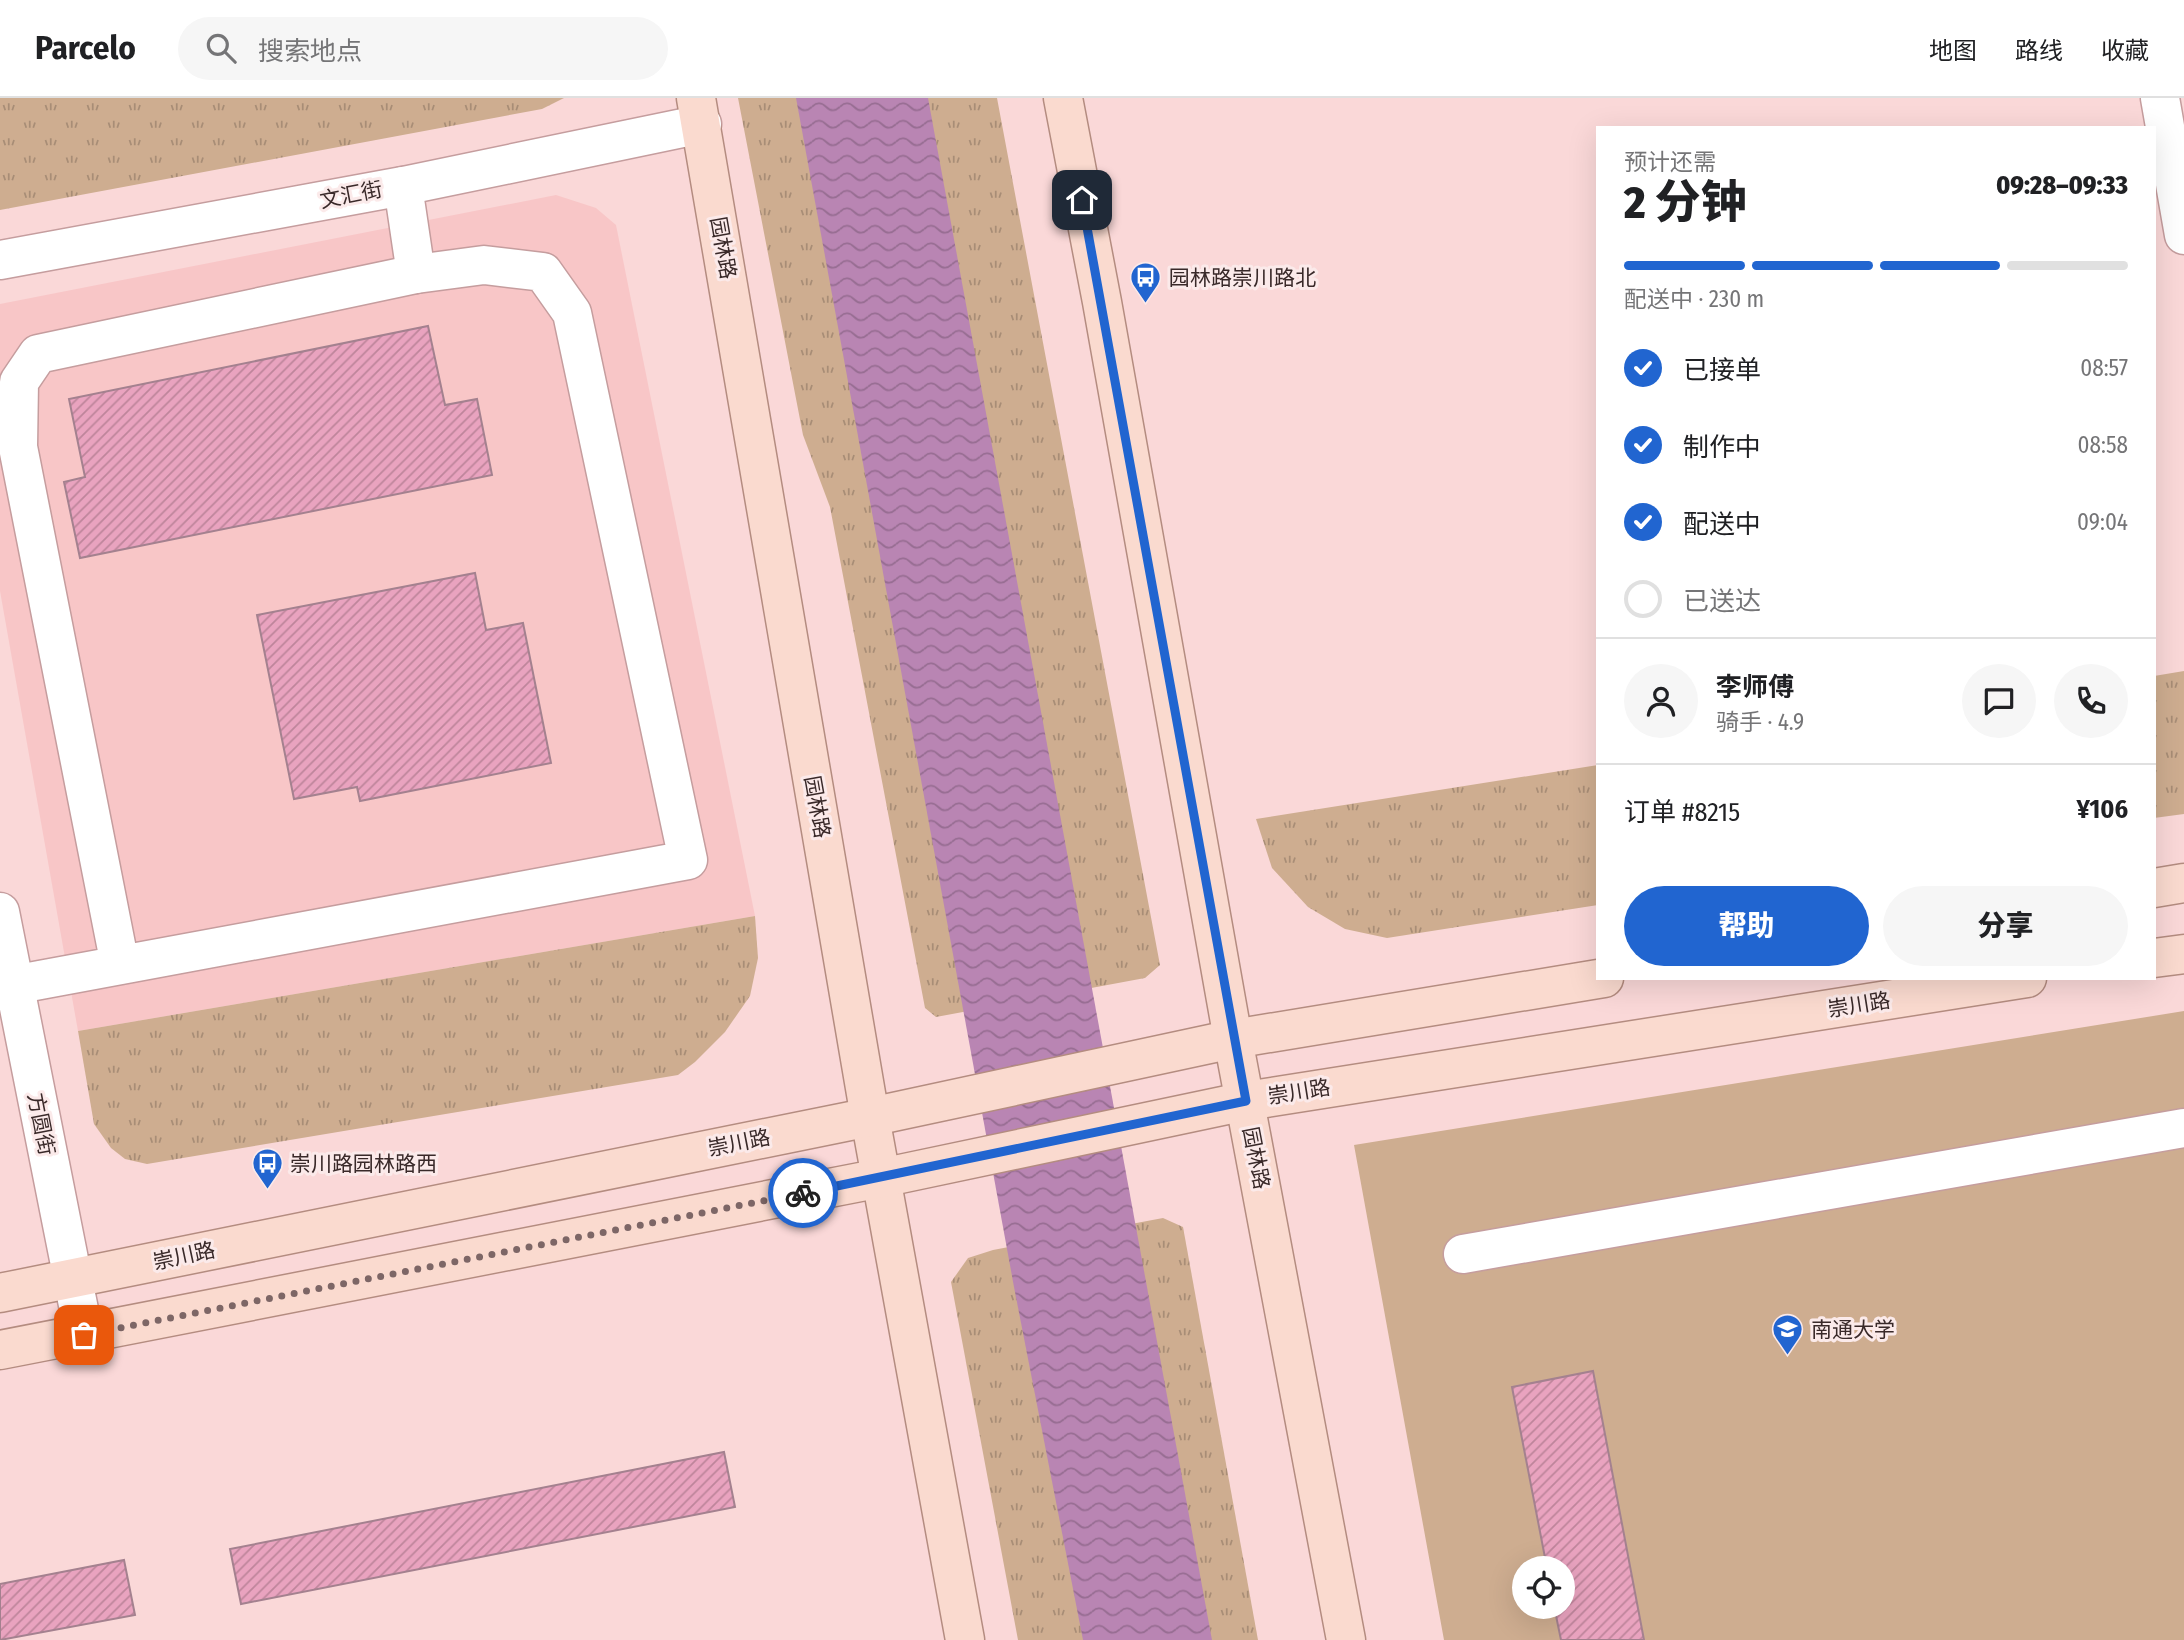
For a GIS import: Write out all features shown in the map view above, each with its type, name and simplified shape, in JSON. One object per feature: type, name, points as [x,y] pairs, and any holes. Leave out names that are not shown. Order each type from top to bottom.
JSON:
[{"type":"main road","name":"园林路","points":[[1063,98],[1102,302],[1233,1039],[1346,1640]]},
{"type":"main road","name":"园林路","points":[[699,111],[870,1117],[965,1640]]},
{"type":"main road","points":[[2156,888],[2184,883]]},
{"type":"main road","points":[[2156,958],[2184,954]]},
{"type":"main road","name":"崇川路","points":[[0,1293],[870,1117],[1233,1039],[1596,979]]},
{"type":"main road","name":"崇川路","points":[[0,1350],[881,1178],[1246,1101],[2014,980]]},
{"type":"street","points":[[2160,98],[2184,235]]},
{"type":"street","name":"文汇街","points":[[0,260],[403,186],[699,111]]},
{"type":"street","points":[[403,186],[416,274]]},
{"type":"street","points":[[13,985],[688,860],[572,313],[543,272],[484,265],[416,274],[37,354],[19,382],[18,447],[120,965]]},
{"type":"street","name":"方圆街","points":[[0,912],[84,1335]]},
{"type":"street","points":[[1463,1254],[2184,1128]]},
{"type":"shaded area","points":[[556,195],[596,208],[616,225],[755,916],[78,1031],[0,591],[0,304]]},
{"type":"green space","points":[[0,98],[564,98],[542,109],[0,210]]},
{"type":"green space","points":[[738,98],[997,98],[1160,965],[1145,978],[936,1017],[925,1008],[830,507],[803,435]]},
{"type":"green space","points":[[2184,671],[2184,814],[2156,818],[2156,676]]},
{"type":"green space","points":[[1596,765],[1596,905],[1387,938],[1345,929],[1308,907],[1272,868],[1256,819]]},
{"type":"green space","points":[[755,916],[758,958],[750,996],[725,1032],[678,1075],[147,1164],[125,1159],[111,1148],[94,1124],[78,1031]]},
{"type":"green space","name":"南通大学","points":[[2184,1011],[2184,1640],[1444,1640],[1354,1145]]},
{"type":"green space","points":[[1163,1218],[1183,1227],[1258,1640],[1018,1640],[951,1282],[968,1258],[993,1250]]},
{"type":"water","points":[[796,98],[928,98],[1212,1640],[1083,1640],[1014,1287]]},
{"type":"building","points":[[428,326],[445,405],[477,399],[492,475],[80,558],[64,482],[85,477],[69,399]]},
{"type":"building","points":[[475,573],[486,630],[523,623],[551,763],[360,801],[357,787],[294,799],[257,615]]},
{"type":"building","points":[[1593,1371],[1644,1640],[1561,1640],[1557,1619],[1575,1619],[1575,1556],[1545,1556],[1512,1387]]},
{"type":"building","points":[[724,1452],[735,1507],[241,1604],[230,1549]]},
{"type":"building","points":[[124,1560],[135,1615],[0,1640],[0,1584]]},
{"type":"way so far","points":[[84,1335],[803,1193]]},
{"type":"place","name":"园林路崇川路北","points":[[1146,305]]},
{"type":"place","name":"崇川路园林路西","points":[[267,1191]]},
{"type":"place","name":"南通大学","points":[[1788,1357]]},
{"type":"route","points":[[803,1193],[1246,1101],[1082,200]]}]
